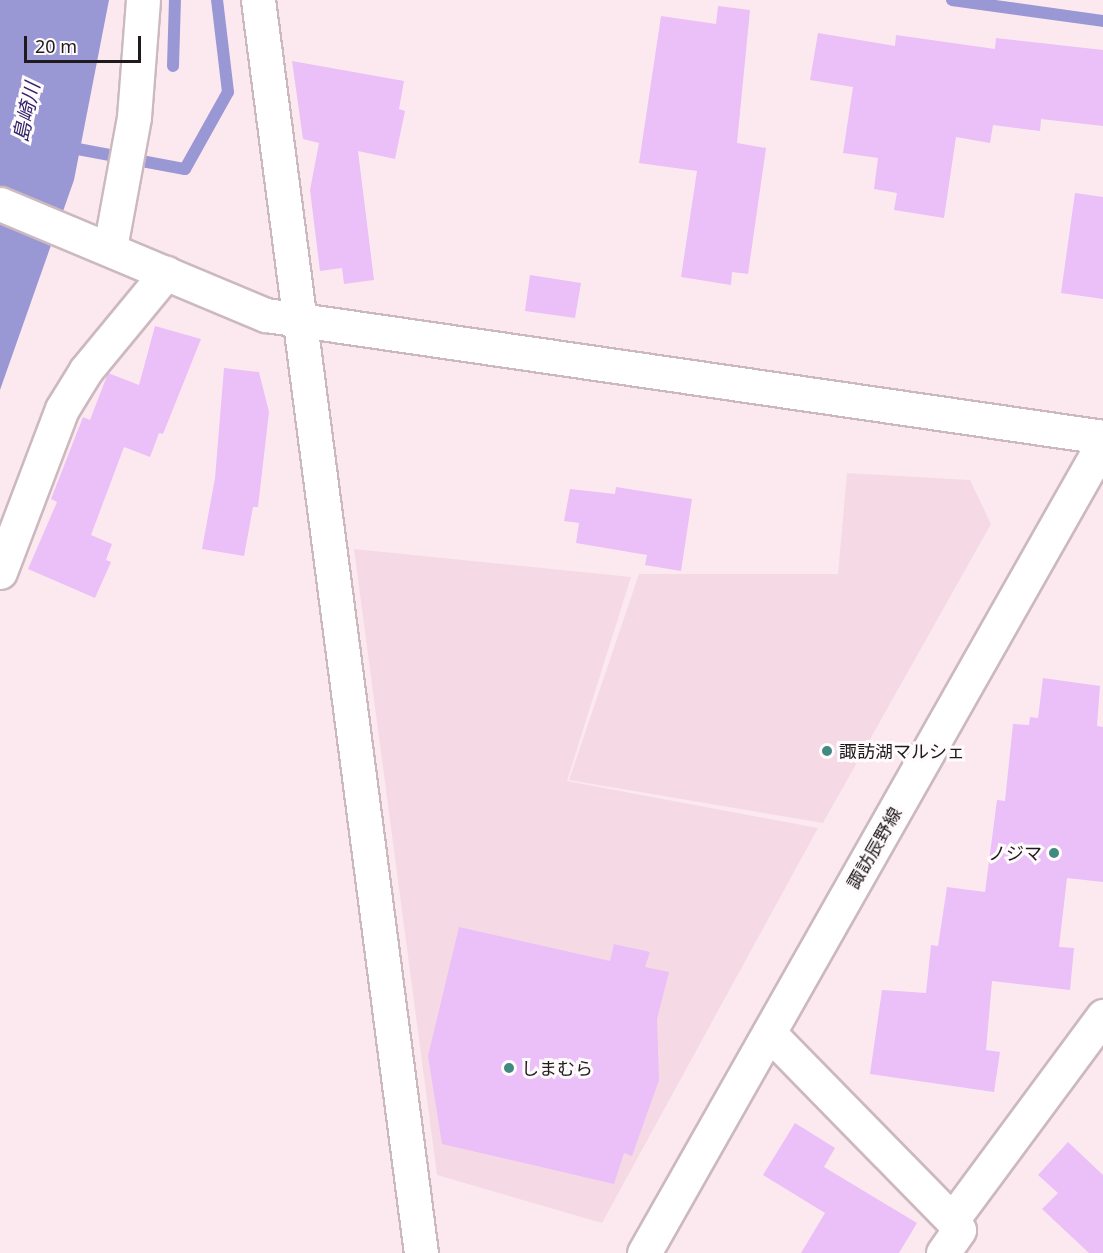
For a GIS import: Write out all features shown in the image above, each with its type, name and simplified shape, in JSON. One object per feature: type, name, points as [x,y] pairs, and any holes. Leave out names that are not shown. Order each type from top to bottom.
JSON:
[{"type":"street","points":[[99,243],[134,117],[143,0]]},
{"type":"street","points":[[258,0],[302,321],[421,1253]]},
{"type":"street","points":[[0,204],[99,243],[266,315],[1103,437]]},
{"type":"street","points":[[0,572],[62,409],[86,370],[166,273]]},
{"type":"street","name":"諏訪辰野線","points":[[644,1253],[1103,443]]},
{"type":"street","points":[[952,1220],[1103,1016]]},
{"type":"street","points":[[769,1033],[952,1220],[959,1230],[943,1253]]},
{"type":"shaded area","points":[[847,473],[970,480],[991,524],[823,823],[569,780],[639,574],[838,574]]},
{"type":"shaded area","points":[[354,549],[631,577],[567,781],[818,828],[602,1223],[437,1175]]},
{"type":"water","name":"島崎川","points":[[0,0],[109,0],[74,180],[0,390]]},
{"type":"building","points":[[718,6],[750,10],[737,143],[766,148],[748,274],[732,272],[731,285],[681,277],[697,171],[639,163],[661,16],[716,24]]},
{"type":"building","points":[[818,33],[895,46],[896,35],[995,49],[996,38],[1103,50],[1103,126],[1041,119],[1040,131],[993,125],[990,143],[956,137],[944,218],[894,210],[897,193],[874,189],[878,158],[843,153],[853,87],[810,80]]},
{"type":"building","points":[[292,61],[404,81],[399,109],[405,111],[395,159],[358,151],[374,280],[344,284],[342,268],[320,271],[310,190],[319,143],[303,139]]},
{"type":"building","points":[[1075,193],[1103,197],[1103,299],[1061,293]]},
{"type":"building","points":[[530,275],[581,283],[575,318],[525,311]]},
{"type":"building","points":[[155,326],[201,339],[163,434],[159,433],[150,457],[124,447],[91,535],[112,544],[106,560],[111,562],[95,598],[28,569],[57,502],[51,499],[83,417],[90,420],[108,373],[139,385]]},
{"type":"building","points":[[224,368],[259,372],[269,412],[258,507],[253,507],[244,556],[202,549],[215,478]]},
{"type":"building","points":[[616,487],[692,499],[681,571],[645,565],[647,555],[576,543],[579,523],[564,521],[570,489],[615,494]]},
{"type":"building","points":[[1043,678],[1100,686],[1097,726],[1103,727],[1103,882],[1067,878],[1059,947],[1074,948],[1070,990],[992,981],[986,1050],[1000,1052],[994,1092],[870,1074],[882,990],[926,993],[931,945],[938,946],[947,887],[985,892],[997,800],[1005,801],[1013,724],[1029,725],[1030,717],[1038,718]]},
{"type":"building","points":[[459,927],[610,961],[614,944],[650,952],[645,967],[669,972],[657,1019],[659,1080],[632,1156],[624,1153],[614,1184],[442,1144],[428,1056]]},
{"type":"building","points":[[795,1123],[835,1148],[824,1167],[917,1223],[899,1253],[801,1253],[825,1213],[763,1175]]},
{"type":"building","points":[[1068,1142],[1103,1175],[1103,1253],[1089,1253],[1042,1209],[1058,1193],[1038,1175]]},
{"type":"waterway","points":[[173,66],[175,0]]},
{"type":"waterway","points":[[67,147],[185,169],[228,92],[217,0]]},
{"type":"waterway","points":[[952,0],[1103,21]]},
{"type":"place","name":"諏訪湖マルシェ","points":[[827,751]]},
{"type":"place","name":"ノジマ","points":[[1054,853]]},
{"type":"place","name":"しまむら","points":[[509,1068]]}]
